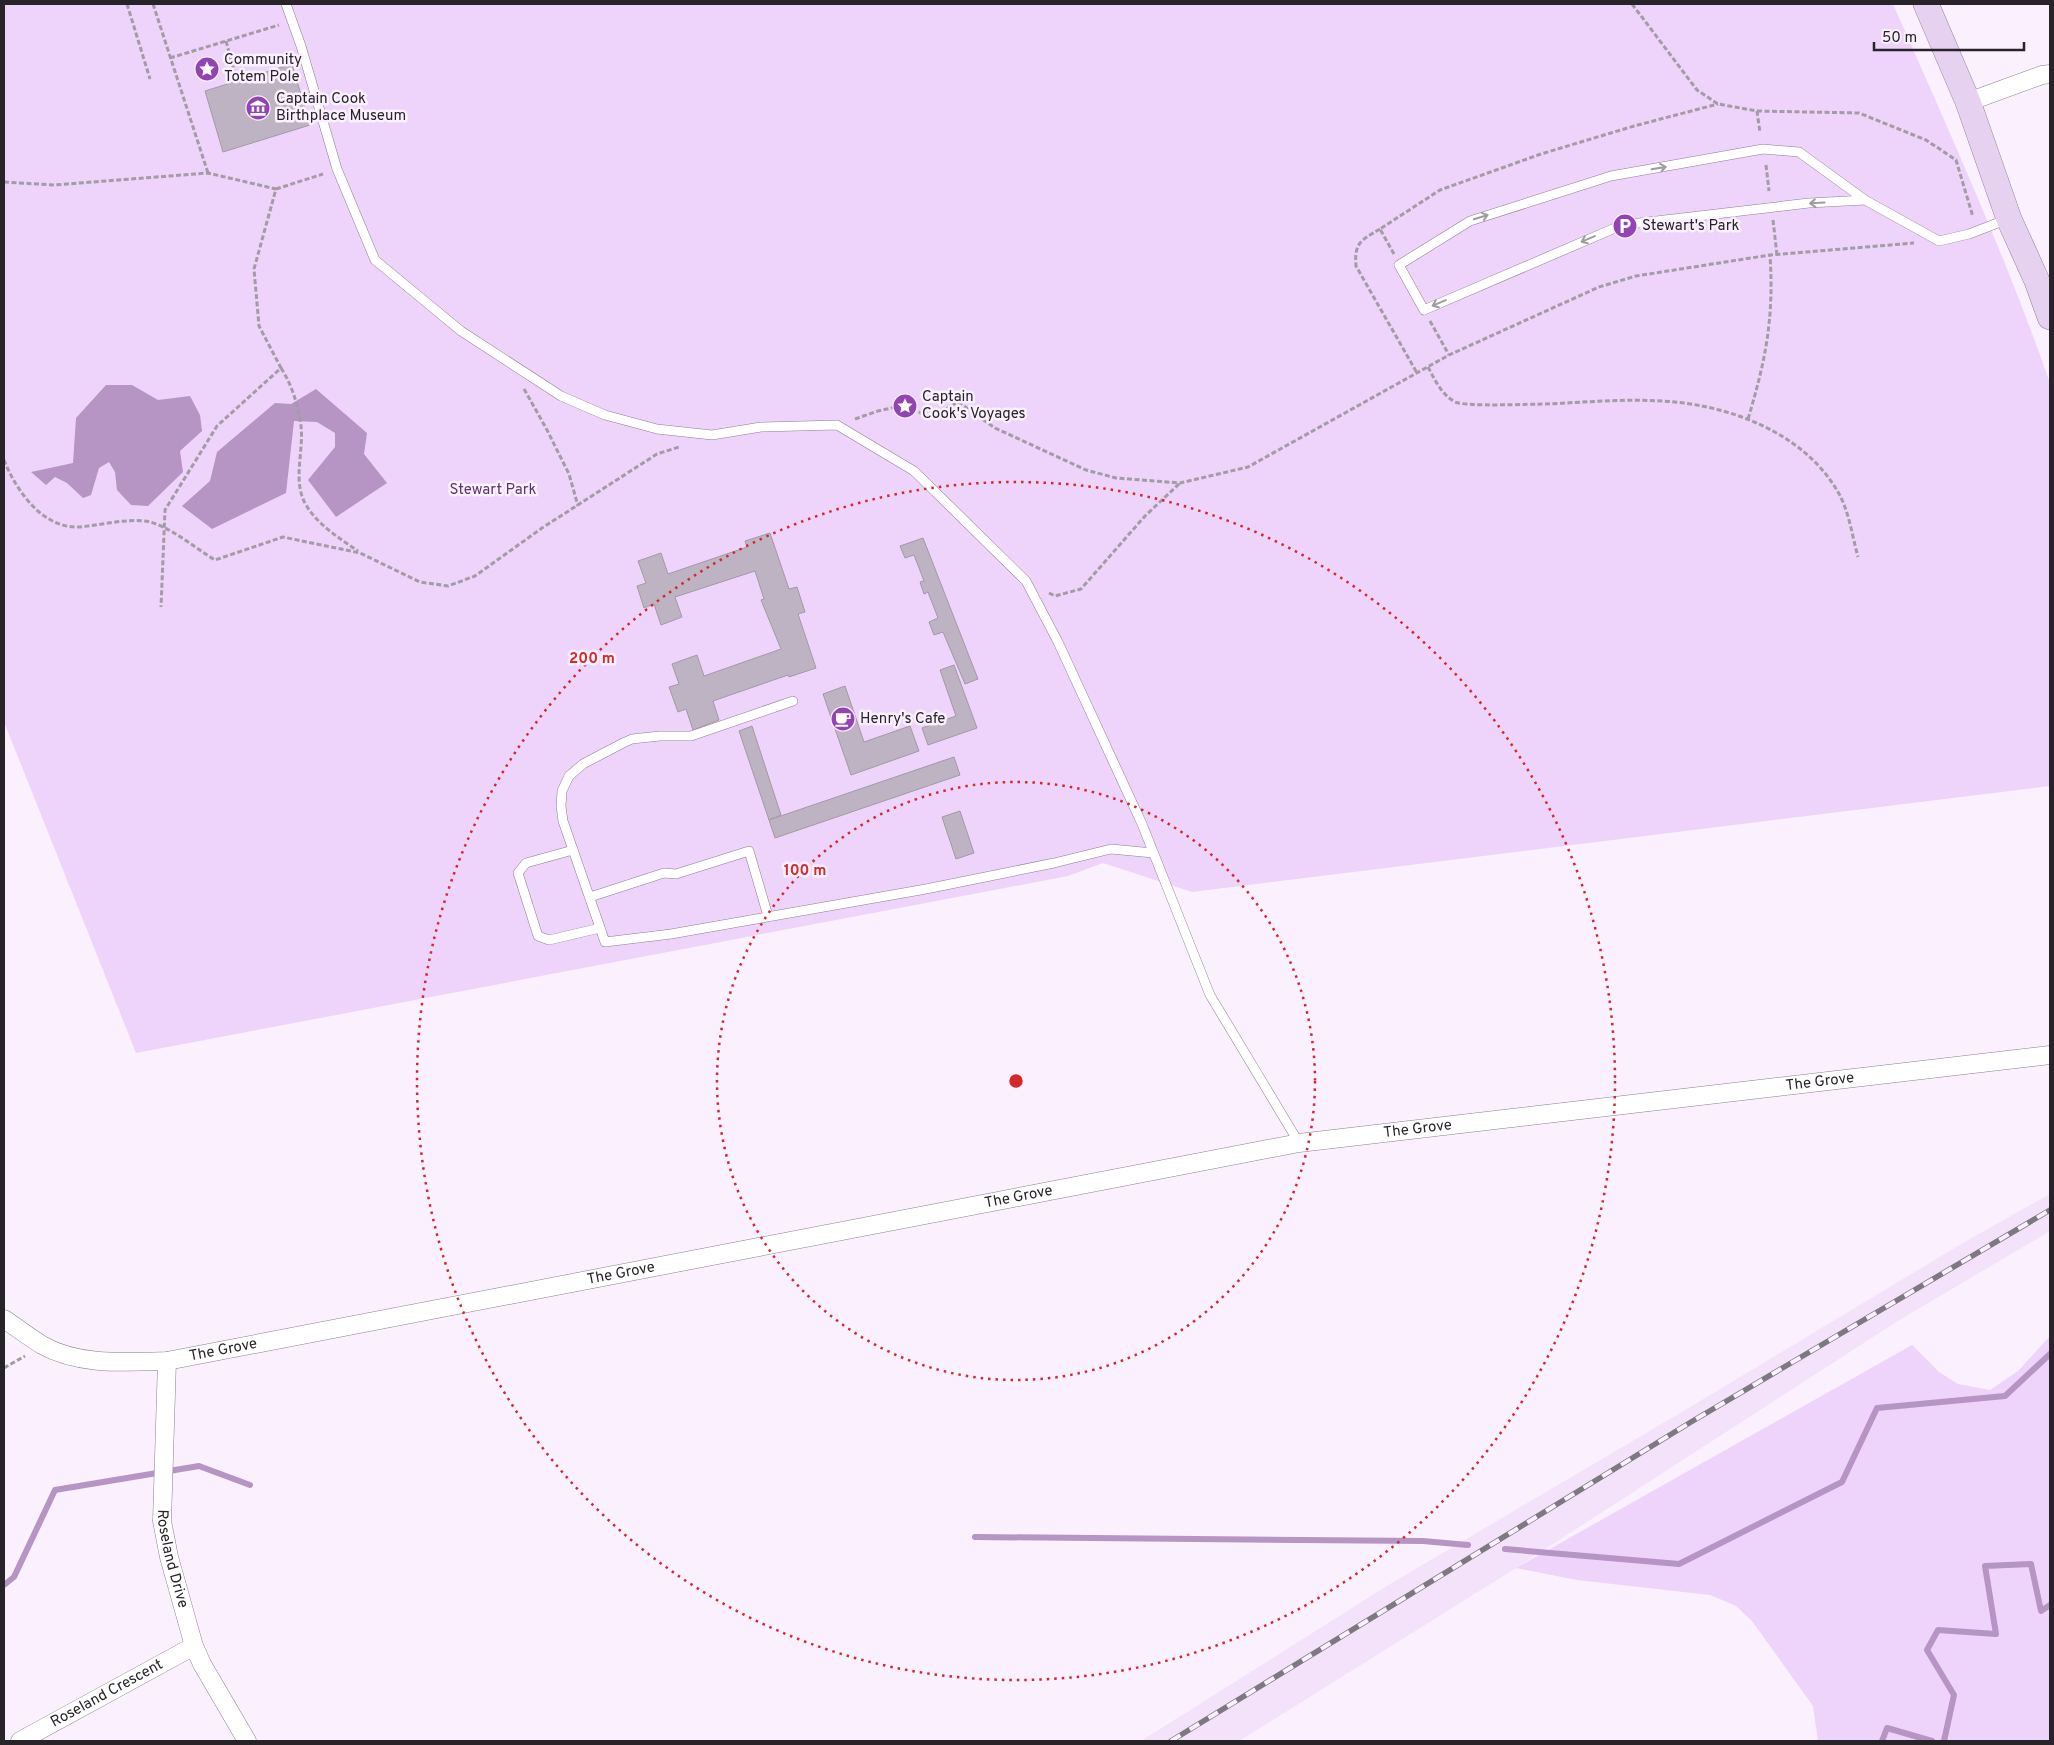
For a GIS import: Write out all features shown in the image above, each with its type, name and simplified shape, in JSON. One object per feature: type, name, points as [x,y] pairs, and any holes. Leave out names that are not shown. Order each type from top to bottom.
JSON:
[{"type":"main road","points":[[1926,4],[1968,102],[2009,219],[2037,281],[2050,316]]},
{"type":"street","points":[[1968,102],[2042,75],[2050,74]]},
{"type":"street","name":"The Grove","points":[[4,1319],[43,1345],[64,1354],[93,1360],[122,1362],[167,1361],[1299,1143],[2050,1056]]},
{"type":"street","name":"Roseland Drive","points":[[167,1361],[162,1521],[168,1557],[194,1646],[202,1664],[247,1741]]},
{"type":"street","name":"Roseland Crescent","points":[[20,1741],[194,1646]]},
{"type":"lane","points":[[286,4],[301,46],[337,169],[375,260],[461,331],[561,396],[605,415],[657,428],[712,435],[761,427],[837,425],[914,471],[1026,581],[1058,642],[1142,824],[1210,995],[1299,1143]]},
{"type":"lane","points":[[1865,200],[1809,203],[1622,225],[1424,310],[1399,265],[1470,221],[1479,218],[1611,176],[1763,149],[1799,152],[1865,200],[1939,241],[1977,231],[2009,219]]},
{"type":"lane","points":[[792,701],[691,736],[660,736],[632,739],[583,764],[569,776],[562,791],[563,821],[605,942],[671,934],[926,889],[1054,863],[1111,849],[1153,853]]},
{"type":"lane","points":[[573,850],[526,862],[518,872],[538,936],[549,940],[600,928]]},
{"type":"lane","points":[[590,897],[664,874],[676,874],[749,851],[768,916]]},
{"type":"path","points":[[127,4],[150,79]]},
{"type":"path","points":[[153,4],[208,173]]},
{"type":"path","points":[[1632,4],[1697,90],[1718,104],[1757,112],[1859,113],[1926,140],[1956,160],[1977,231]]},
{"type":"path","points":[[170,58],[291,21]]},
{"type":"path","points":[[226,42],[237,81]]},
{"type":"path","points":[[1417,373],[1356,266],[1355,253],[1361,240],[1440,190],[1541,154],[1634,126],[1718,104]]},
{"type":"path","points":[[1757,112],[1760,133]]},
{"type":"path","points":[[1766,164],[1769,191]]},
{"type":"path","points":[[4,182],[54,185],[208,173],[276,189],[337,169]]},
{"type":"path","points":[[276,189],[254,269],[259,326],[290,382],[293,393],[301,426],[299,488],[306,505],[315,518],[360,553],[420,582],[448,586],[475,576],[542,528],[657,454],[712,435]]},
{"type":"path","points":[[1772,217],[1777,255]]},
{"type":"path","points":[[1380,229],[1399,265]]},
{"type":"path","points":[[837,425],[878,411],[905,405],[931,418],[958,402],[995,428],[1086,470],[1116,478],[1180,483],[1248,467],[1449,355],[1599,287],[1636,276],[1770,255],[1939,241]]},
{"type":"path","points":[[1748,419],[1769,335],[1772,290],[1770,255]]},
{"type":"path","points":[[1424,310],[1449,355]]},
{"type":"path","points":[[1428,366],[1441,391],[1457,402],[1514,405],[1632,400],[1676,402],[1701,406],[1748,419],[1790,441],[1820,466],[1839,493],[1847,512],[1858,557]]},
{"type":"path","points":[[516,367],[524,390],[569,474],[578,506]]},
{"type":"path","points":[[161,607],[166,510],[171,499],[217,426],[281,368]]},
{"type":"path","points":[[4,460],[29,502],[44,516],[61,524],[77,527],[126,521],[146,522],[165,528],[215,560],[283,537],[360,553]]},
{"type":"path","points":[[1026,581],[1055,596],[1081,590],[1144,516],[1180,483]]},
{"type":"shaded area","points":[[106,385],[132,385],[158,400],[190,396],[200,415],[202,431],[180,451],[183,472],[148,506],[131,505],[117,490],[115,472],[109,462],[99,468],[91,495],[83,498],[67,483],[55,477],[46,485],[31,472],[73,463],[76,418]]},
{"type":"shaded area","points":[[316,389],[367,433],[364,454],[387,483],[336,517],[308,480],[335,447],[335,433],[317,422],[294,421],[286,493],[212,529],[182,506],[210,481],[217,452],[275,403],[291,404]]},
{"type":"shaded area","points":[[2050,1194],[2050,1231],[1896,1322],[1516,1568],[1239,1741],[1141,1741],[1390,1584],[1687,1409],[1968,1240]]},
{"type":"green space","name":"Stewart Park","points":[[4,4],[1893,4],[1995,239],[2050,383],[2050,786],[1192,892],[1103,863],[1068,876],[136,1053],[4,722]]},
{"type":"green space","points":[[2050,1336],[2050,1741],[1818,1741],[1813,1706],[1752,1621],[1736,1606],[1710,1595],[1577,1580],[1516,1568],[1912,1345],[1939,1372],[1958,1384],[1990,1390],[2018,1371]]},
{"type":"building","name":"Captain Cook Birthplace Museum","points":[[292,64],[310,125],[223,152],[205,91]]},
{"type":"building","points":[[770,533],[789,589],[797,587],[805,612],[798,614],[816,668],[789,677],[788,675],[713,701],[719,720],[693,730],[686,709],[678,712],[669,687],[679,684],[672,664],[697,655],[704,676],[781,649],[761,600],[764,599],[755,571],[675,597],[682,617],[661,625],[654,604],[644,608],[637,586],[646,583],[638,561],[661,553],[668,574],[747,547],[745,541]]},
{"type":"building","points":[[923,538],[978,679],[965,684],[943,632],[934,635],[929,622],[938,618],[928,592],[924,594],[920,582],[924,581],[914,555],[905,558],[900,546]]},
{"type":"building","points":[[954,665],[977,728],[928,745],[922,728],[956,716],[940,670]]},
{"type":"building","points":[[845,686],[864,742],[910,726],[919,751],[851,775],[823,694]]},
{"type":"building","points":[[752,726],[781,815],[769,820],[739,731]]},
{"type":"building","points":[[954,757],[960,775],[775,838],[769,820]]},
{"type":"building","points":[[960,811],[974,853],[956,859],[942,817]]},
{"type":"waterway","points":[[1505,1549],[1679,1564],[1842,1482],[1877,1408],[2005,1396],[2050,1354]]},
{"type":"waterway","points":[[4,1585],[14,1577],[55,1490],[199,1466],[250,1485]]},
{"type":"waterway","points":[[975,1537],[1423,1541],[1468,1545]]},
{"type":"waterway","points":[[1944,1741],[1954,1695],[1927,1650],[1938,1630],[1996,1634],[1985,1566],[2031,1564],[2041,1611],[2050,1605]]},
{"type":"waterway","points":[[1882,1741],[1887,1728],[1932,1741]]},
{"type":"railway","points":[[1171,1741],[1691,1422],[2050,1210]]},
{"type":"place","name":"Community Totem Pole","points":[[207,69]]},
{"type":"place","name":"Captain Cook Birthplace Museum","points":[[258,108]]},
{"type":"place","name":"Stewart's Park","points":[[1625,226]]},
{"type":"place","name":"Captain Cook's Voyages","points":[[905,406]]},
{"type":"place","name":"Henry's Cafe","points":[[843,719]]}]
